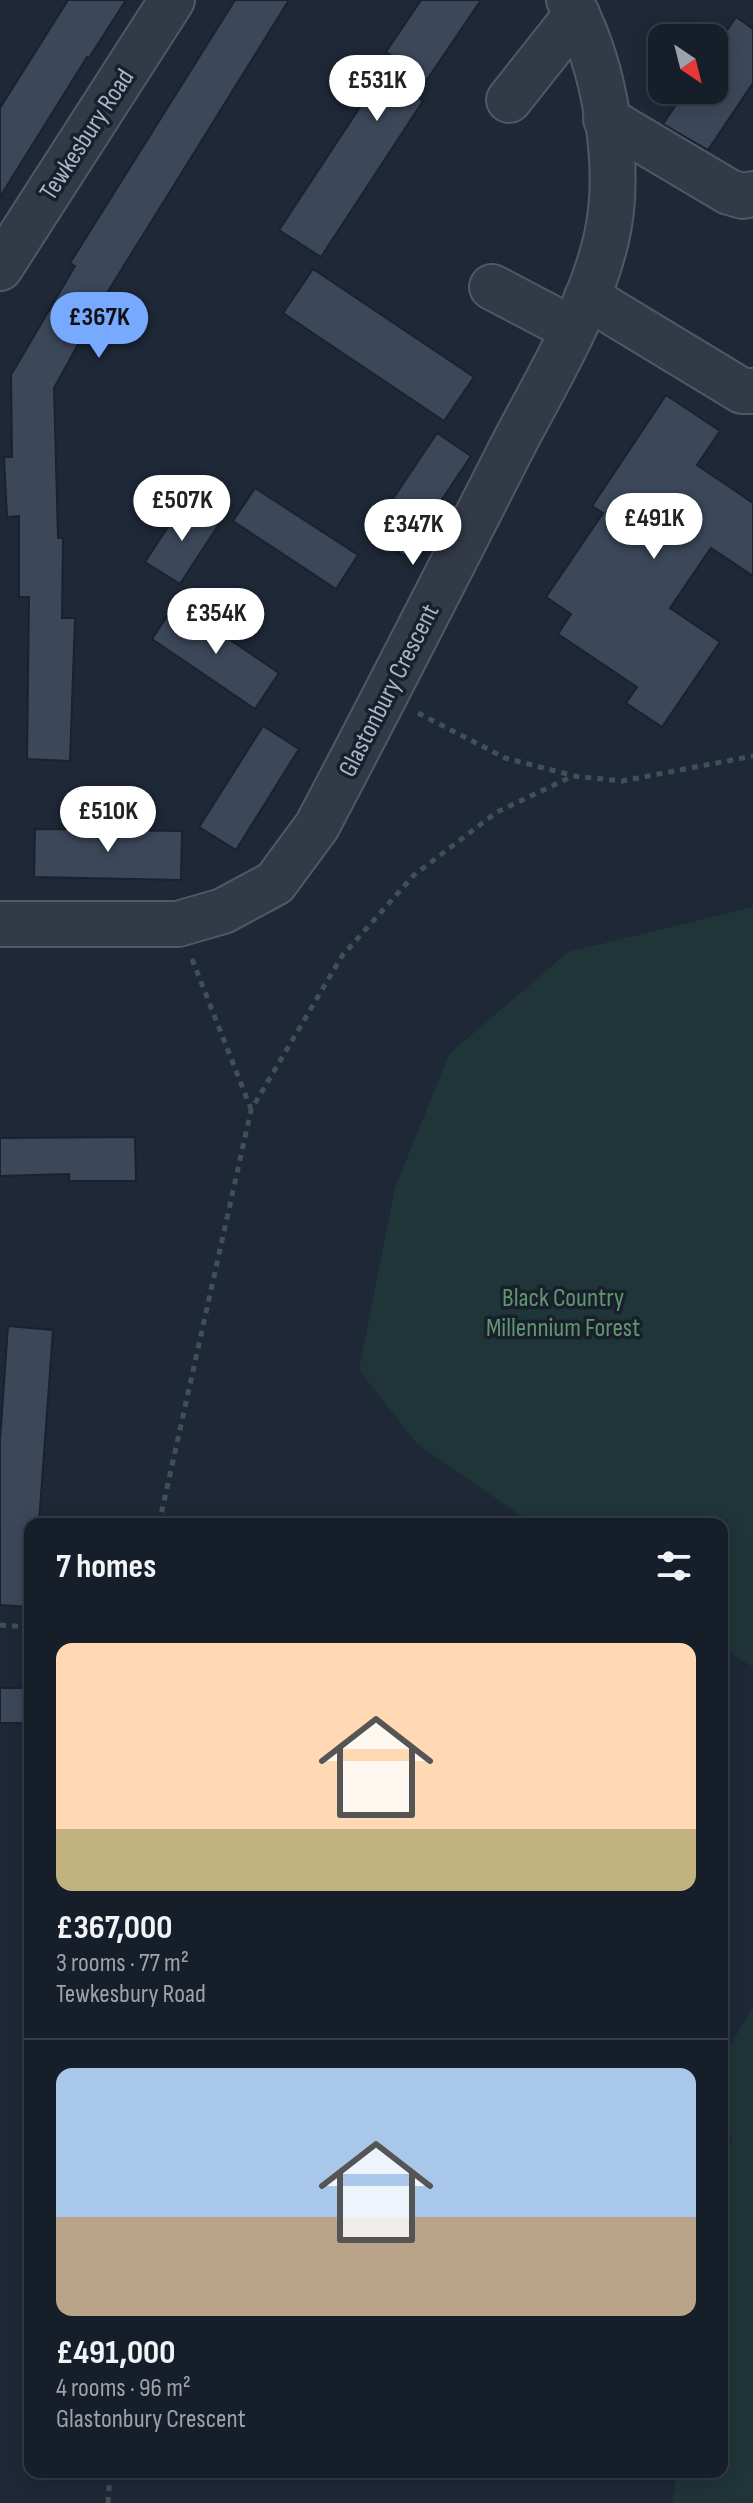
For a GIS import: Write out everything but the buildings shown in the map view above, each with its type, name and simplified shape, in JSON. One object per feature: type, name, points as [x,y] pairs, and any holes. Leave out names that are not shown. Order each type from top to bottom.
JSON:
[{"type":"street","name":"Tewkesbury Road","points":[[0,268],[172,0]]},
{"type":"street","points":[[509,100],[573,7]]},
{"type":"street","name":"Glastonbury Crescent","points":[[0,924],[178,924],[223,911],[275,883],[317,826],[580,313],[606,240],[614,185],[606,119],[595,65],[573,7]]},
{"type":"street","points":[[606,119],[729,192],[743,196],[753,194]]},
{"type":"street","points":[[492,287],[580,313],[742,391],[753,391]]},
{"type":"path","points":[[385,696],[505,758],[573,776],[622,781],[753,756]]},
{"type":"path","points":[[160,1518],[251,1110],[342,956],[414,875],[497,812],[573,776]]},
{"type":"path","points":[[178,924],[251,1110]]},
{"type":"path","points":[[0,1625],[24,1627]]},
{"type":"path","points":[[108,2503],[110,2478]]},
{"type":"green space","name":"Black Country Millennium Forest","points":[[753,907],[753,1667],[728,1652],[728,1518],[524,1518],[417,1444],[359,1370],[395,1188],[449,1054],[568,952]]},
{"type":"green space","points":[[753,2008],[753,2503],[672,2503],[676,2478],[728,2478],[728,2161],[732,2137],[728,2130],[728,2048]]}]
